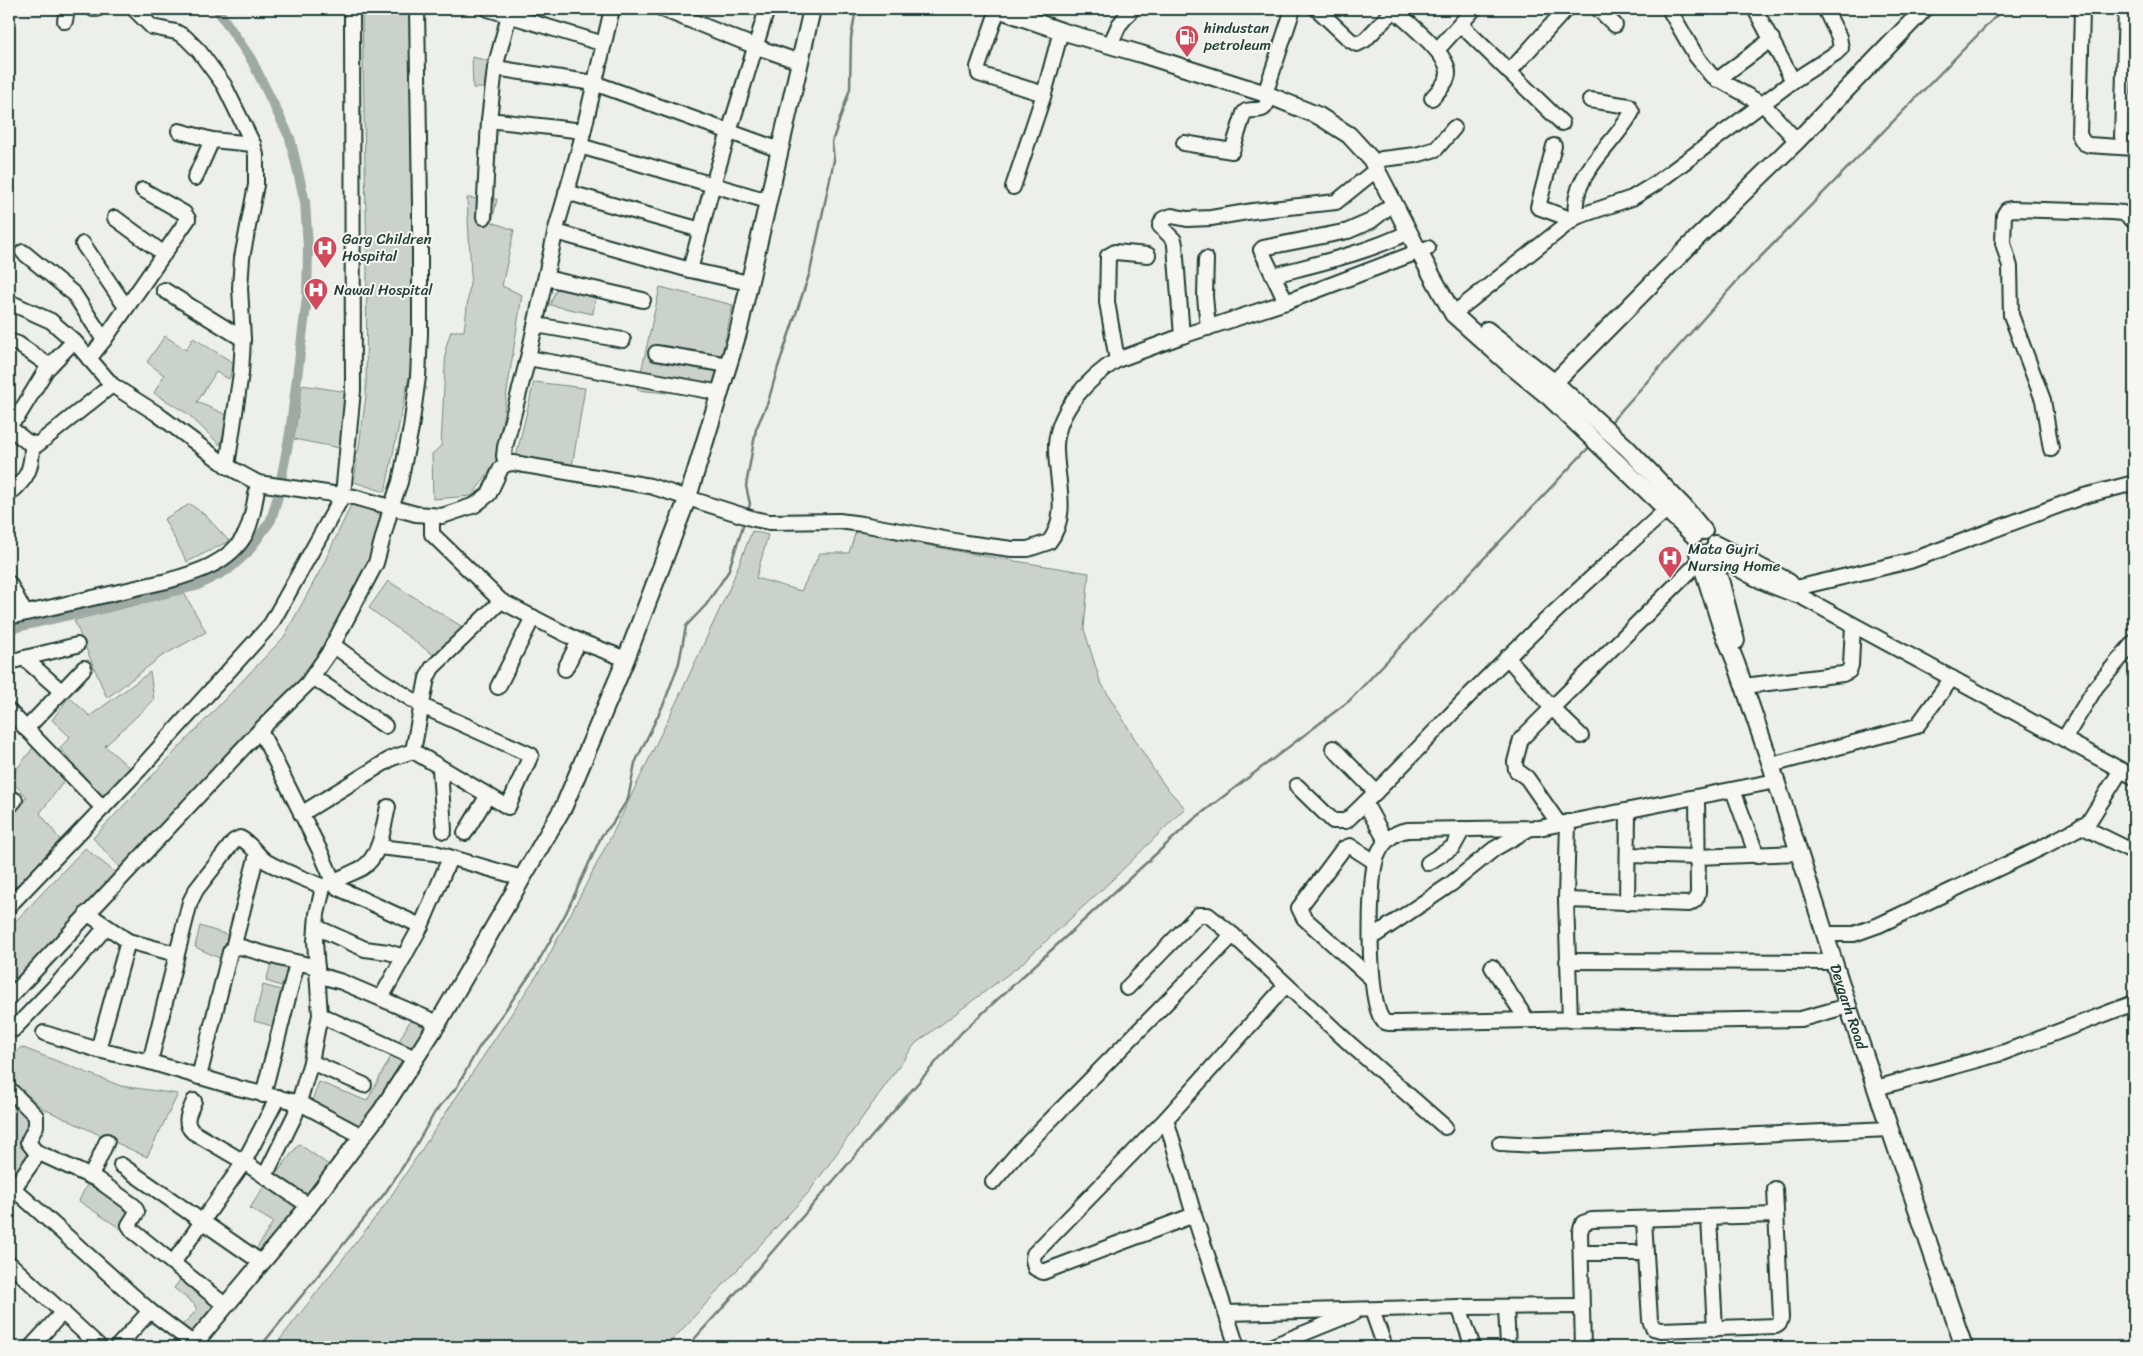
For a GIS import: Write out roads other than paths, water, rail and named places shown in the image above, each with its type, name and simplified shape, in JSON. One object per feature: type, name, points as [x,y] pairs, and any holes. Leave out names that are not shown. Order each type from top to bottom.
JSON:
[{"type":"main road","points":[[192,1346],[309,1206],[382,1110],[438,1023],[564,806],[696,500],[749,284],[812,9]]},
{"type":"main road","points":[[998,9],[1061,31],[1112,41]]},
{"type":"main road","points":[[1027,9],[1112,41],[1323,107],[1342,118],[1364,135],[1423,250],[1457,310],[1518,356],[1620,453],[1685,508],[1699,533]]},
{"type":"main road","points":[[1550,388],[1697,238],[1796,141],[1924,9]]},
{"type":"main road","points":[[1380,164],[1394,203],[1409,232],[1423,250]]},
{"type":"main road","points":[[1620,453],[1666,510],[1699,533]]},
{"type":"main road","name":"Devgarh Road","points":[[1699,533],[1693,547],[1707,552],[1721,626],[1736,663],[1771,765],[1848,1006],[1964,1347]]},
{"type":"street","points":[[134,9],[152,27],[185,36],[199,51],[224,86],[253,144],[257,164],[256,185],[242,258],[240,288],[243,339],[241,373],[227,466]]},
{"type":"street","points":[[9,906],[103,808],[271,624],[343,495],[353,390],[352,9]]},
{"type":"street","points":[[9,998],[260,730],[313,677],[333,644],[376,563],[400,482],[411,428],[418,378],[420,334],[417,9]]},
{"type":"street","points":[[488,9],[604,44]]},
{"type":"street","points":[[506,464],[504,456],[505,447],[612,9]]},
{"type":"street","points":[[662,9],[754,46],[800,62]]},
{"type":"street","points":[[690,270],[713,184],[754,46],[767,9]]},
{"type":"street","points":[[998,9],[978,67],[979,74],[1044,94]]},
{"type":"street","points":[[1112,41],[1132,9]]},
{"type":"street","points":[[1184,143],[1232,151],[1244,113],[1246,111],[1261,111],[1264,109],[1293,9]]},
{"type":"street","points":[[1317,9],[1350,40],[1357,44],[1365,40],[1393,10],[1437,50],[1446,64],[1447,79],[1432,98]]},
{"type":"street","points":[[1437,50],[1474,9]]},
{"type":"street","points":[[1509,72],[1566,9]]},
{"type":"street","points":[[1598,9],[1615,25]]},
{"type":"street","points":[[1668,9],[1696,56],[1717,80],[1764,105],[1796,141]]},
{"type":"street","points":[[1754,9],[1772,39],[1793,81]]},
{"type":"street","points":[[1457,310],[1574,219],[1632,198],[1655,184],[1764,105],[1793,81],[1836,53],[1841,48],[1839,37],[1825,9]]},
{"type":"street","points":[[2082,9],[2079,135],[2084,143],[2128,141],[2126,9]]},
{"type":"street","points":[[484,217],[489,120],[495,68],[509,15]]},
{"type":"street","points":[[1461,25],[1562,123]]},
{"type":"street","points":[[1012,187],[1044,94],[1061,31]]},
{"type":"street","points":[[1717,80],[1772,39]]},
{"type":"street","points":[[495,68],[594,84],[780,150]]},
{"type":"street","points":[[1574,219],[1582,179],[1613,140],[1632,112],[1629,106],[1590,100]]},
{"type":"street","points":[[489,120],[583,131]]},
{"type":"street","points":[[1182,336],[1175,245],[1174,240],[1160,226],[1163,218],[1172,216],[1187,219],[1211,218],[1253,211],[1336,202],[1380,164],[1436,149],[1454,128]]},
{"type":"street","points":[[179,131],[212,140],[253,144]]},
{"type":"street","points":[[195,178],[212,140]]},
{"type":"street","points":[[580,146],[768,201]]},
{"type":"street","points":[[1554,146],[1538,207],[1574,219]]},
{"type":"street","points":[[89,359],[187,221],[187,217],[144,190]]},
{"type":"street","points":[[566,192],[701,230]]},
{"type":"street","points":[[1286,302],[1274,275],[1261,253],[1263,248],[1348,231],[1371,221],[1394,203]]},
{"type":"street","points":[[2050,449],[2043,400],[2011,315],[2010,267],[2003,243],[2004,215],[2007,210],[2011,209],[2111,212],[2123,213],[2134,221]]},
{"type":"street","points":[[115,218],[164,254]]},
{"type":"street","points":[[556,232],[690,270],[749,284]]},
{"type":"street","points":[[1274,275],[1360,252],[1385,244],[1409,232]]},
{"type":"street","points":[[83,244],[126,308]]},
{"type":"street","points":[[9,302],[51,321],[74,341],[112,385],[156,413],[227,466],[258,483],[343,495],[391,508],[432,516],[452,514],[475,505],[489,494],[501,468],[506,464],[513,463],[650,486],[769,522],[839,521],[966,543],[1012,549],[1028,549],[1049,542],[1059,526],[1061,513],[1056,444],[1058,432],[1071,403],[1086,385],[1117,360],[1182,336],[1286,302],[1423,250]]},
{"type":"street","points":[[23,252],[74,294],[104,340]]},
{"type":"street","points":[[1117,360],[1107,302],[1108,256],[1115,252],[1148,255]]},
{"type":"street","points":[[1206,259],[1205,296],[1208,328]]},
{"type":"street","points":[[546,278],[643,300]]},
{"type":"street","points":[[164,290],[243,339]]},
{"type":"street","points":[[536,325],[622,340]]},
{"type":"street","points":[[9,340],[50,366]]},
{"type":"street","points":[[32,445],[9,426],[18,416],[50,366],[74,341]]},
{"type":"street","points":[[656,353],[729,365]]},
{"type":"street","points":[[528,358],[721,393]]},
{"type":"street","points":[[32,445],[41,442],[112,385]]},
{"type":"street","points":[[9,494],[31,468],[32,445]]},
{"type":"street","points":[[9,617],[167,581],[193,574],[211,566],[237,545],[244,536],[249,526],[258,483]]},
{"type":"street","points":[[1799,593],[1910,561],[2084,496],[2134,483]]},
{"type":"street","points":[[1297,786],[1333,821],[1346,821],[1507,657],[1666,510]]},
{"type":"street","points":[[432,516],[432,534],[501,601],[579,641],[626,659]]},
{"type":"street","points":[[1570,1020],[1564,823],[1527,778],[1514,767],[1520,739],[1707,552],[1758,580],[1799,593],[2134,777]]},
{"type":"street","points":[[9,583],[25,613]]},
{"type":"street","points":[[413,751],[427,678],[432,668],[501,601]]},
{"type":"street","points":[[498,687],[534,617]]},
{"type":"street","points":[[1744,686],[1843,674],[1848,671],[1851,665],[1853,624]]},
{"type":"street","points":[[565,669],[579,641]]},
{"type":"street","points":[[2064,739],[2096,687],[2134,642]]},
{"type":"street","points":[[301,814],[392,758],[413,751],[508,806],[531,755],[422,706],[381,680],[333,644]]},
{"type":"street","points":[[9,662],[77,645]]},
{"type":"street","points":[[1507,657],[1552,708],[1581,736]]},
{"type":"street","points":[[24,658],[61,691]]},
{"type":"street","points":[[26,729],[84,668]]},
{"type":"street","points":[[313,677],[385,726]]},
{"type":"street","points":[[1771,765],[1917,726],[1952,678]]},
{"type":"street","points":[[9,711],[103,808]]},
{"type":"street","points":[[260,730],[301,814],[327,885]]},
{"type":"street","points":[[1333,748],[1376,792]]},
{"type":"street","points":[[440,768],[444,831]]},
{"type":"street","points":[[1825,934],[1854,934],[1879,925],[2041,848],[2081,826],[2093,818],[2121,770]]},
{"type":"street","points":[[1776,781],[1628,811],[1530,828],[1403,830],[1391,836],[1386,841],[1375,862],[1371,978],[1380,1016],[1387,1023],[1526,1020],[1679,1021],[1801,1019],[1848,1006]]},
{"type":"street","points":[[1733,790],[1757,856]]},
{"type":"street","points":[[466,833],[488,795]]},
{"type":"street","points":[[1566,900],[1627,903],[1692,903],[1697,898],[1698,892],[1697,797]]},
{"type":"street","points":[[1365,803],[1386,841]]},
{"type":"street","points":[[265,1176],[300,1102],[311,1062],[320,1015],[316,927],[322,892],[327,885],[370,861],[378,847],[388,807]]},
{"type":"street","points":[[1627,903],[1628,811]]},
{"type":"street","points":[[2081,826],[2134,852]]},
{"type":"street","points":[[1371,938],[1452,884],[1494,849],[1530,828]]},
{"type":"street","points":[[1428,863],[1453,847],[1463,829]]},
{"type":"street","points":[[150,1062],[190,902],[196,890],[234,841],[240,838],[268,862],[344,892],[421,926]]},
{"type":"street","points":[[1371,978],[1304,918],[1300,908],[1343,849],[1350,846],[1375,862]]},
{"type":"street","points":[[378,847],[426,851],[522,878]]},
{"type":"street","points":[[1628,855],[1697,857],[1798,853]]},
{"type":"street","points":[[199,1077],[257,854]]},
{"type":"street","points":[[381,998],[421,926],[450,858]]},
{"type":"street","points":[[87,913],[128,942],[176,954]]},
{"type":"street","points":[[1127,988],[1198,916],[1208,914],[1445,1127]]},
{"type":"street","points":[[13,1030],[75,964],[106,927]]},
{"type":"street","points":[[316,927],[364,949],[388,952],[404,957]]},
{"type":"street","points":[[993,1182],[1016,1155],[1233,935]]},
{"type":"street","points":[[98,1050],[128,942]]},
{"type":"street","points":[[232,948],[241,947],[297,963],[438,1023]]},
{"type":"street","points":[[1567,961],[1834,962]]},
{"type":"street","points":[[262,1095],[297,963]]},
{"type":"street","points":[[1492,968],[1526,1020]]},
{"type":"street","points":[[1194,1216],[1043,1272],[1035,1268],[1034,1254],[1166,1119],[1286,985]]},
{"type":"street","points":[[1876,1088],[2002,1053],[2134,1003]]},
{"type":"street","points":[[320,1015],[415,1058]]},
{"type":"street","points":[[44,1032],[98,1050],[150,1062],[262,1095],[300,1102],[362,1136]]},
{"type":"street","points":[[311,1062],[364,1085]]},
{"type":"street","points":[[9,1089],[35,1113],[37,1118],[36,1126],[28,1142],[38,1154],[91,1176],[134,1206],[137,1212],[129,1222],[130,1227],[226,1306]]},
{"type":"street","points":[[173,1263],[244,1162],[278,1097]]},
{"type":"street","points":[[194,1100],[186,1121],[189,1128],[309,1206]]},
{"type":"street","points":[[1166,1119],[1194,1216],[1237,1347]]},
{"type":"street","points":[[1500,1143],[1538,1145],[1890,1129]]},
{"type":"street","points":[[91,1176],[107,1141]]},
{"type":"street","points":[[38,1154],[34,1157],[11,1192],[192,1346]]},
{"type":"street","points":[[121,1165],[262,1264]]},
{"type":"street","points":[[1644,1220],[1650,1320],[1653,1328],[1661,1330],[1776,1326],[1781,1318],[1775,1190]]},
{"type":"street","points":[[1582,1347],[1580,1227],[1586,1221],[1776,1216]]},
{"type":"street","points":[[1709,1218],[1715,1329]]},
{"type":"street","points":[[1581,1253],[1645,1253]]},
{"type":"street","points":[[11,1270],[63,1312],[100,1347]]},
{"type":"street","points":[[1226,1313],[1581,1306]]},
{"type":"street","points":[[1459,1307],[1473,1347]]},
{"type":"street","points":[[1506,1307],[1508,1347]]},
{"type":"street","points":[[1270,1347],[1290,1344],[1367,1310]]},
{"type":"street","points":[[1367,1310],[1385,1347]]},
{"type":"street","points":[[117,1347],[150,1311]]},
{"type":"street","points":[[31,1347],[63,1312]]},
{"type":"waterway","points":[[9,629],[196,586],[229,569],[247,553],[271,520],[278,496],[290,433],[307,298],[308,247],[305,202],[290,138],[251,59],[217,9]]},
{"type":"waterway","points":[[747,513],[750,504],[746,486],[756,429],[768,402],[810,272],[834,160],[832,142],[850,89],[851,38],[856,9]]},
{"type":"waterway","points":[[1610,423],[1737,281],[2003,9]]},
{"type":"waterway","points":[[687,1347],[752,1275],[962,1032],[1194,819],[1349,701],[1592,444]]},
{"type":"waterway","points":[[260,1347],[385,1193],[408,1159],[435,1112],[457,1087],[478,1049],[534,969],[566,913],[602,835],[612,824],[628,799],[635,763],[664,703],[679,663],[686,626],[706,605],[728,572],[745,520]]},
{"type":"place","name":"hindustan petroleum","points":[[1187,58]]},
{"type":"place","name":"Garg Children Hospital","points":[[325,269]]},
{"type":"place","name":"Nawal Hospital","points":[[316,311]]},
{"type":"place","name":"Mata Gujri Nursing Home","points":[[1670,579]]}]
